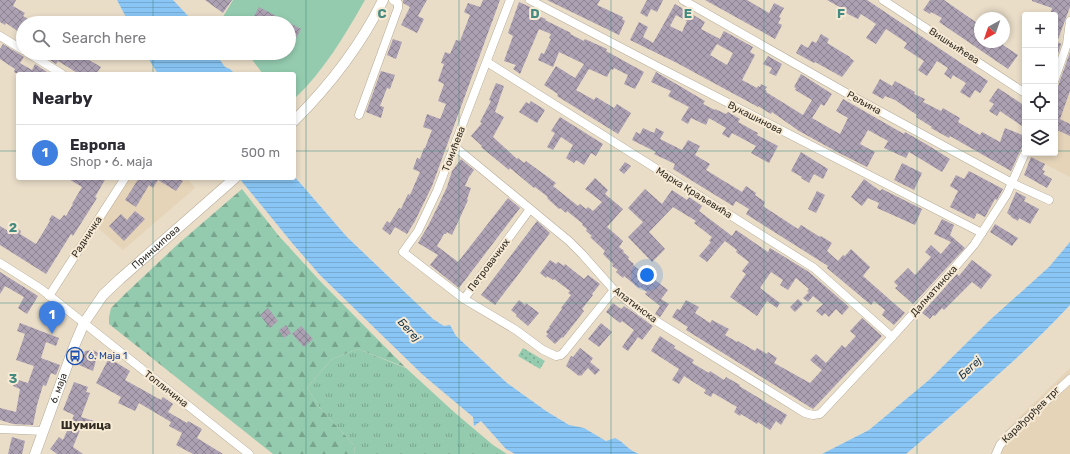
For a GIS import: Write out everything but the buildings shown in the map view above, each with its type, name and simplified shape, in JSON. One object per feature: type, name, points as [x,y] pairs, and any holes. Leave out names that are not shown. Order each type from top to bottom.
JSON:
[{"type":"street","points":[[296,119],[311,104],[342,67],[383,0]]},
{"type":"street","points":[[359,115],[398,8],[398,3],[393,0]]},
{"type":"street","name":"Томићева","points":[[464,299],[403,252],[418,231],[428,211],[455,147],[510,0]]},
{"type":"street","name":"Вукашинова","points":[[530,0],[655,66],[982,233]]},
{"type":"street","name":"Рељина","points":[[683,0],[848,94],[1012,183],[1049,200]]},
{"type":"street","name":"Вишњићева","points":[[883,0],[1022,91]]},
{"type":"street","points":[[1058,70],[1067,44],[1070,21]]},
{"type":"street","points":[[0,36],[16,46]]},
{"type":"street","points":[[39,60],[59,72]]},
{"type":"street","name":"Марка Краљевића","points":[[487,62],[814,268],[892,337]]},
{"type":"street","name":"Апатинска","points":[[455,147],[569,241],[614,290],[653,320],[805,413],[813,415],[820,414]]},
{"type":"street","name":"Далматинска","points":[[820,414],[955,267],[982,233],[1008,194],[1024,156]]},
{"type":"street","name":"Радничка","points":[[49,296],[124,180]]},
{"type":"street","name":"Принципова","points":[[84,323],[99,300],[111,287],[233,180]]},
{"type":"street","name":"Петровачких","points":[[530,209],[464,299],[556,356],[563,354],[614,290]]},
{"type":"street","points":[[0,262],[49,296],[84,323]]},
{"type":"street","name":"6. маја","points":[[35,454],[84,323]]},
{"type":"street","name":"Топличина","points":[[84,323],[249,454]]},
{"type":"street","name":"Карађорђев трг","points":[[996,454],[1000,445],[1008,436],[1070,379]]},
{"type":"street","points":[[0,429],[43,431]]},
{"type":"street","points":[[988,454],[996,454]]},
{"type":"shaded area","points":[[1070,54],[1070,177],[1031,157],[1058,156],[1058,87]]},
{"type":"shaded area","points":[[128,180],[189,180],[195,188],[123,250],[98,228]]},
{"type":"shaded area","points":[[1070,368],[1070,454],[1001,454],[1005,431]]},
{"type":"green space","points":[[233,0],[365,0],[342,39],[324,65],[296,97],[296,72],[261,72],[252,60],[296,60],[296,16],[223,16]]},
{"type":"green space","points":[[242,189],[278,235],[320,281],[405,367],[358,349],[332,359],[307,388],[320,408],[354,445],[355,454],[273,454],[109,324],[111,308],[178,244]]},
{"type":"green space","points":[[523,348],[545,361],[540,369],[518,356]]},
{"type":"green space","points":[[358,349],[406,368],[454,412],[493,445],[507,454],[355,454],[354,445],[320,408],[307,388],[332,359]]},
{"type":"water","points":[[117,0],[173,0],[188,16],[125,16]]},
{"type":"water","points":[[149,60],[220,60],[225,67],[233,72],[157,72]]},
{"type":"water","name":"Бегеј","points":[[296,178],[347,237],[433,319],[444,326],[450,325],[456,336],[507,383],[546,411],[569,425],[584,428],[606,441],[615,438],[632,451],[639,454],[515,454],[506,449],[481,421],[474,426],[473,417],[423,375],[320,275],[241,180],[296,180]]},
{"type":"water","name":"Бегеј","points":[[1070,242],[1070,305],[1011,363],[906,454],[822,454],[869,430],[929,380],[990,320],[1049,267]]},
{"type":"place","name":"Европа","points":[[52,334]]},
{"type":"place","name":"6. Маја 1","points":[[75,356]]},
{"type":"district","name":"Шумица","points":[[86,425]]}]
